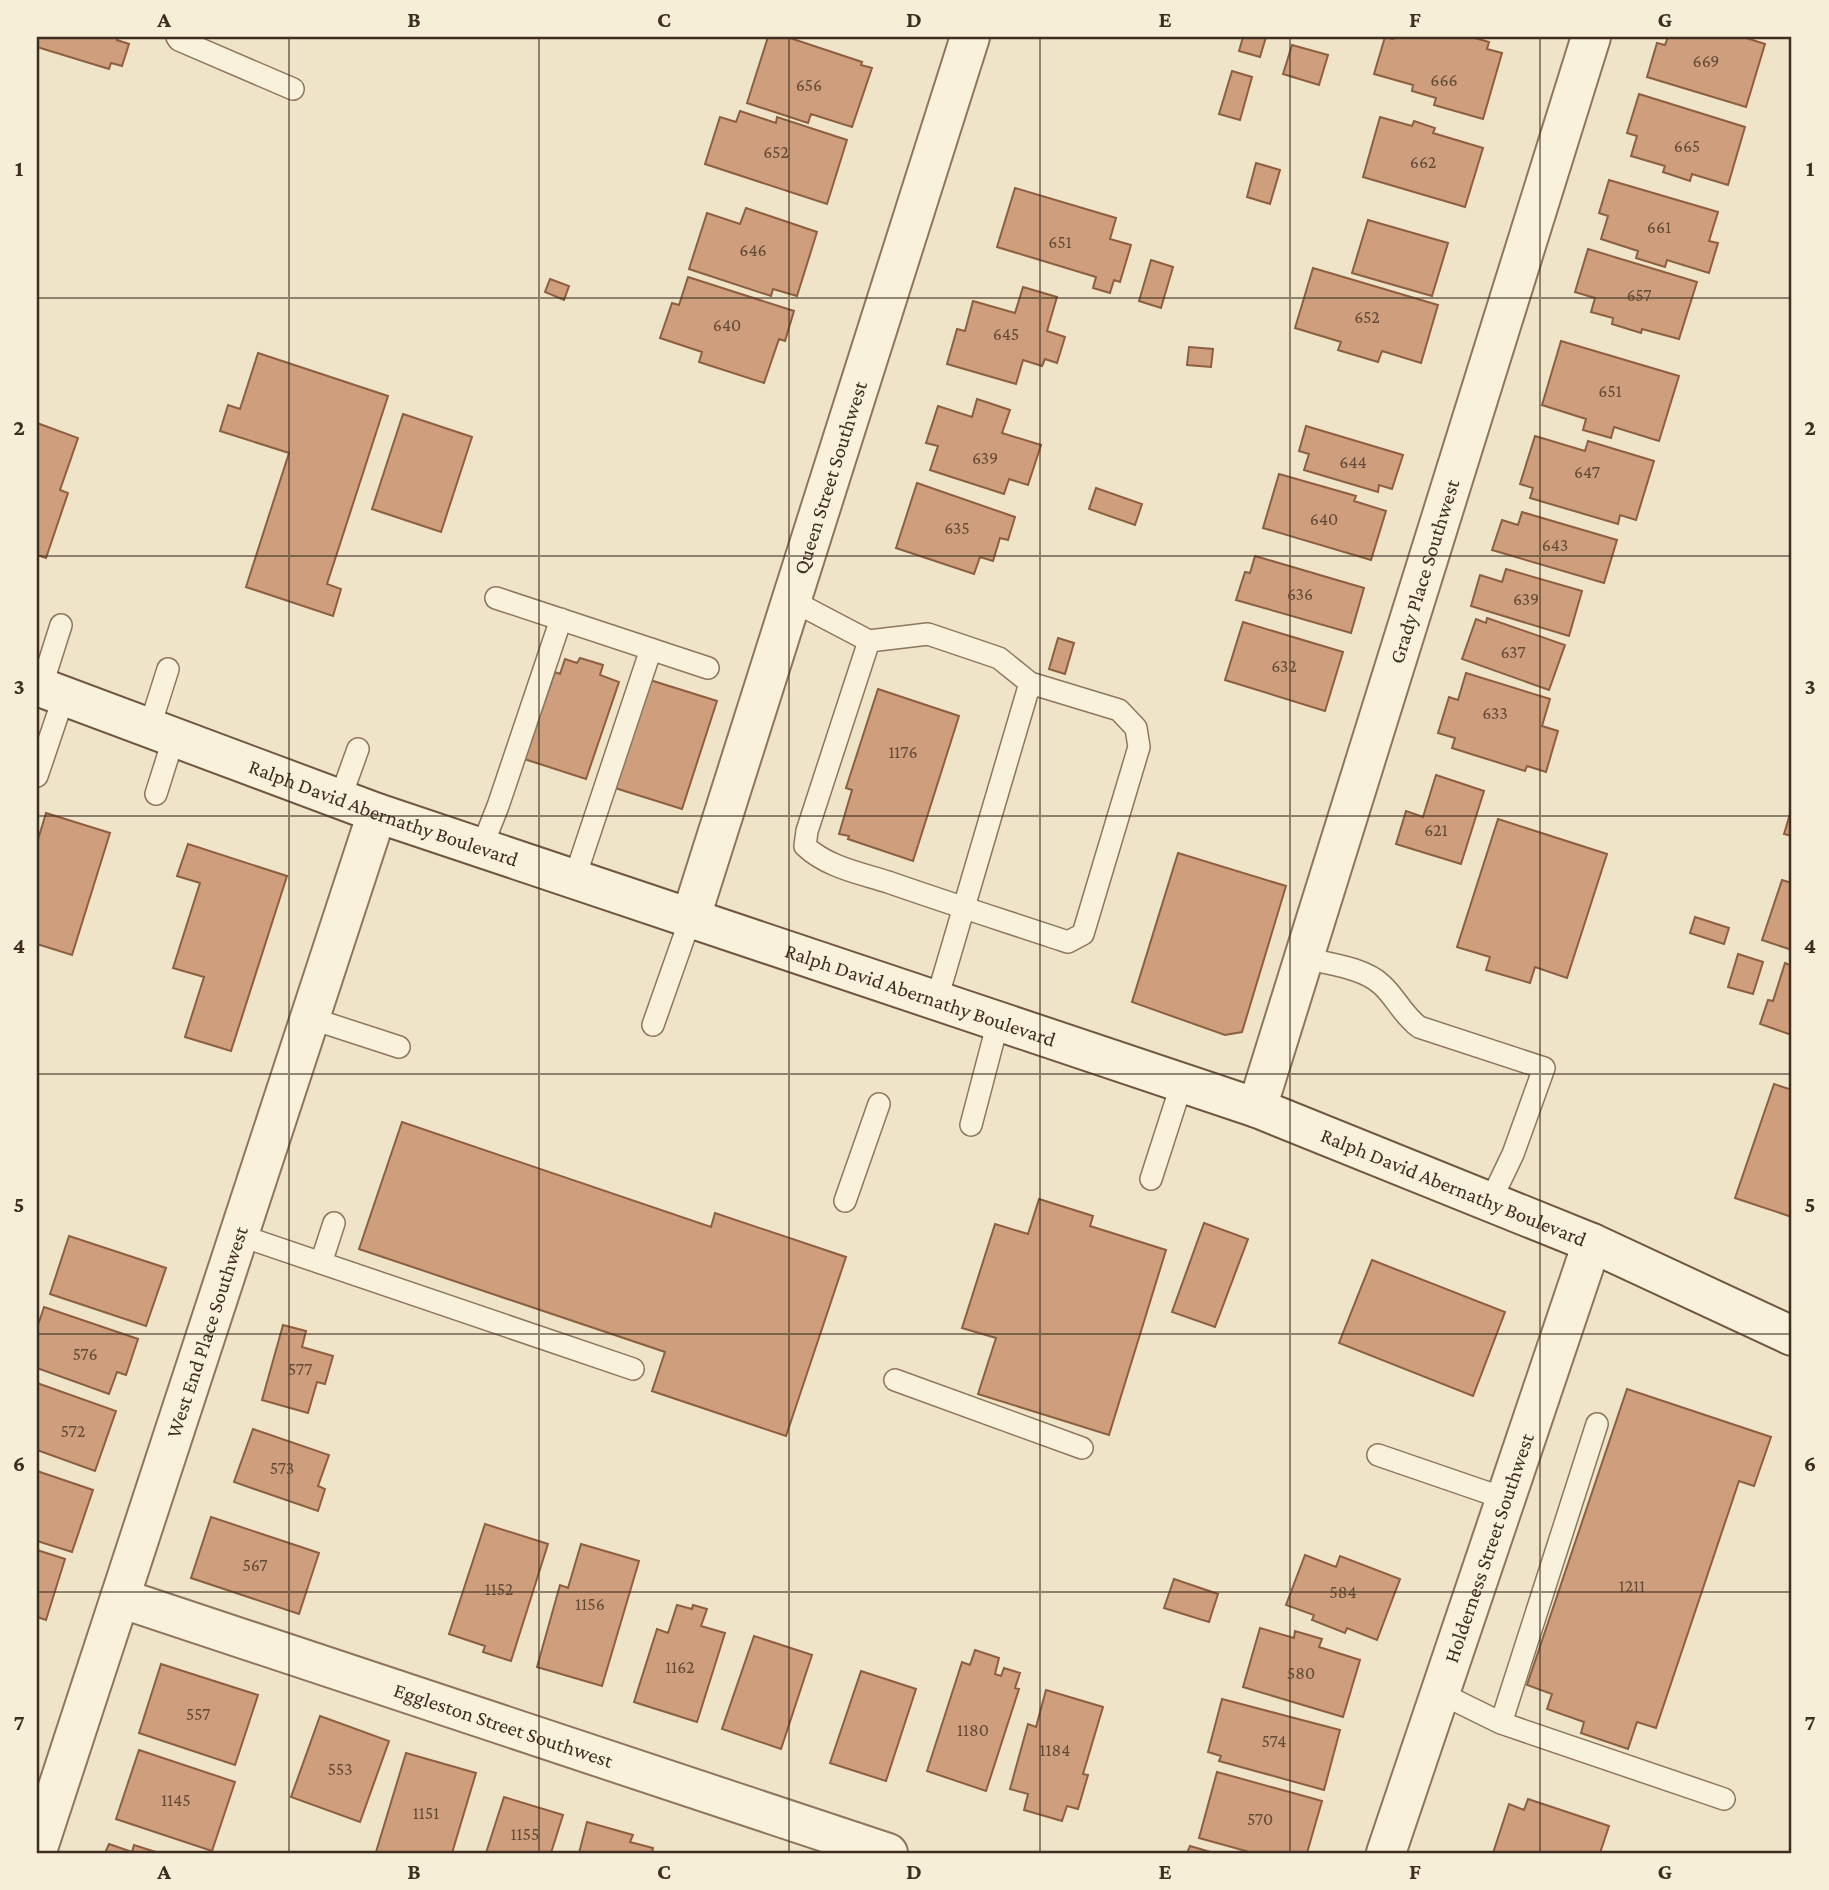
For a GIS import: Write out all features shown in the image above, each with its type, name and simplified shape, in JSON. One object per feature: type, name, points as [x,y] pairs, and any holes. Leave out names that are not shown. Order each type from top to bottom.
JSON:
[{"type":"street","name":"Queen Street Southwest","points":[[690,920],[970,37]]},
{"type":"street","name":"Grady Place Southwest","points":[[1257,1108],[1591,37]]},
{"type":"street","name":"Ralph David Abernathy Boulevard","points":[[47,690],[481,849],[1257,1108],[1592,1243],[1792,1336]]},
{"type":"street","name":"West End Place Southwest","points":[[37,1851],[377,813]]},
{"type":"street","name":"Holderness Street Southwest","points":[[1386,1853],[1592,1243]]},
{"type":"street","name":"Eggleston Street Southwest","points":[[120,1598],[888,1853]]},
{"type":"lane","points":[[177,37],[293,89]]},
{"type":"lane","points":[[496,598],[708,668]]},
{"type":"lane","points":[[791,600],[869,641],[928,634],[999,658],[1030,683],[1119,710],[1136,728],[1139,747],[1083,934],[1068,942],[819,859],[806,846],[807,831],[869,641]]},
{"type":"lane","points":[[481,849],[561,618]]},
{"type":"lane","points":[[37,776],[47,690],[61,625]]},
{"type":"lane","points":[[574,880],[651,649]]},
{"type":"lane","points":[[156,794],[168,669]]},
{"type":"lane","points":[[936,1002],[1030,683]]},
{"type":"lane","points":[[340,799],[358,749]]},
{"type":"lane","points":[[653,1025],[690,920]]},
{"type":"lane","points":[[1304,958],[1371,977],[1382,985],[1407,1018],[1419,1027],[1544,1068],[1513,1154],[1490,1202]]},
{"type":"lane","points":[[310,1018],[399,1047]]},
{"type":"lane","points":[[971,1125],[998,1022]]},
{"type":"lane","points":[[1151,1179],[1182,1083]]},
{"type":"lane","points":[[845,1201],[879,1104]]},
{"type":"lane","points":[[321,1263],[334,1223]]},
{"type":"lane","points":[[239,1235],[634,1369]]},
{"type":"lane","points":[[895,1380],[1082,1448]]},
{"type":"lane","points":[[1501,1723],[1597,1424]]},
{"type":"lane","points":[[1378,1455],[1506,1499]]},
{"type":"lane","points":[[1440,1693],[1501,1723],[1724,1799]]},
{"type":"building","points":[[37,37],[118,37],[117,40],[129,44],[122,66],[111,63],[109,69],[37,47]]},
{"type":"building","points":[[768,37],[787,37],[862,62],[861,65],[872,68],[852,127],[811,114],[808,123],[747,103]]},
{"type":"building","points":[[1243,37],[1266,37],[1260,57],[1239,51]]},
{"type":"building","points":[[1385,37],[1471,37],[1489,42],[1487,49],[1502,53],[1483,119],[1434,105],[1436,98],[1412,91],[1413,85],[1374,74]]},
{"type":"building","points":[[1668,37],[1743,37],[1765,44],[1746,107],[1647,77],[1657,43],[1665,45]]},
{"type":"building","points":[[1292,45],[1328,55],[1319,85],[1283,74]]},
{"type":"building","points":[[1232,71],[1252,77],[1240,120],[1219,114]]},
{"type":"building","points":[[1639,94],[1745,127],[1728,185],[1692,174],[1690,181],[1663,172],[1665,166],[1631,156],[1637,136],[1627,133]]},
{"type":"building","points":[[740,111],[776,123],[777,117],[847,140],[827,204],[705,164],[720,117],[736,122]]},
{"type":"building","points":[[1380,117],[1412,126],[1414,121],[1435,128],[1433,133],[1483,148],[1465,207],[1363,177]]},
{"type":"building","points":[[1256,163],[1280,170],[1270,204],[1247,197]]},
{"type":"building","points":[[1609,180],[1718,212],[1709,241],[1718,243],[1709,273],[1667,260],[1665,267],[1636,258],[1638,251],[1601,239],[1608,216],[1599,213]]},
{"type":"building","points":[[1015,188],[1116,218],[1110,239],[1131,245],[1120,282],[1114,280],[1110,293],[1093,288],[1096,277],[997,247]]},
{"type":"building","points":[[746,208],[817,232],[797,296],[773,289],[771,296],[689,269],[707,213],[740,224]]},
{"type":"building","points":[[1368,220],[1448,243],[1432,296],[1352,273]]},
{"type":"building","points":[[1588,249],[1697,282],[1679,339],[1642,329],[1641,333],[1612,324],[1613,318],[1591,312],[1595,298],[1575,292]]},
{"type":"building","points":[[1151,260],[1173,267],[1161,308],[1139,301]]},
{"type":"building","points":[[1313,268],[1438,305],[1421,363],[1382,351],[1378,362],[1338,350],[1341,342],[1295,328]]},
{"type":"building","points":[[688,277],[794,311],[785,341],[779,339],[764,383],[699,362],[702,352],[660,338],[672,303],[679,305]]},
{"type":"building","points":[[550,279],[569,286],[564,300],[545,292]]},
{"type":"building","points":[[1023,287],[1057,297],[1047,331],[1065,337],[1057,363],[1045,359],[1042,366],[1023,360],[1016,384],[947,364],[957,329],[965,331],[973,301],[1015,313]]},
{"type":"building","points":[[1561,341],[1679,376],[1659,441],[1614,427],[1611,438],[1583,430],[1586,419],[1542,405]]},
{"type":"building","points":[[1189,347],[1213,349],[1211,367],[1187,365]]},
{"type":"building","points":[[258,353],[388,396],[327,584],[341,589],[333,616],[246,587],[289,453],[220,431],[228,405],[240,409]]},
{"type":"building","points":[[977,399],[1010,410],[1002,433],[1041,445],[1028,485],[1009,479],[1004,494],[930,470],[938,446],[926,443],[938,406],[972,417]]},
{"type":"building","points":[[403,414],[472,437],[441,532],[372,509]]},
{"type":"building","points":[[37,423],[78,438],[60,490],[68,493],[46,558],[37,555]]},
{"type":"building","points":[[1306,426],[1403,455],[1392,489],[1379,485],[1378,492],[1304,470],[1309,454],[1299,451]]},
{"type":"building","points":[[1535,436],[1585,451],[1588,441],[1654,461],[1636,520],[1620,515],[1618,524],[1530,498],[1533,488],[1520,484]]},
{"type":"building","points":[[1279,474],[1356,496],[1354,501],[1386,511],[1371,560],[1263,528]]},
{"type":"building","points":[[917,483],[1015,517],[1008,540],[1000,538],[993,561],[980,557],[974,574],[896,548]]},
{"type":"building","points":[[1096,488],[1142,504],[1135,525],[1089,509]]},
{"type":"building","points":[[1522,512],[1617,540],[1604,583],[1492,550],[1502,520],[1518,525]]},
{"type":"building","points":[[1255,556],[1364,588],[1351,633],[1236,600],[1245,572],[1250,573]]},
{"type":"building","points":[[1506,569],[1582,591],[1569,636],[1471,606],[1480,575],[1502,582]]},
{"type":"building","points":[[1487,618],[1565,645],[1549,690],[1462,659],[1476,619],[1486,623]]},
{"type":"building","points":[[1243,622],[1343,652],[1325,711],[1225,680]]},
{"type":"building","points":[[1058,638],[1074,643],[1065,674],[1049,669]]},
{"type":"building","points":[[580,658],[603,665],[600,675],[619,682],[586,779],[518,757],[523,741],[530,744],[555,672],[560,674],[565,659],[577,663]]},
{"type":"building","points":[[1466,673],[1550,699],[1542,726],[1558,731],[1546,772],[1527,766],[1525,771],[1452,748],[1455,738],[1438,733],[1449,697],[1458,700]]},
{"type":"building","points":[[650,680],[717,701],[682,809],[615,788]]},
{"type":"building","points":[[878,689],[959,716],[913,861],[839,834],[852,790],[846,788]]},
{"type":"building","points":[[1436,775],[1484,791],[1461,864],[1396,844],[1406,811],[1423,817]]},
{"type":"building","points":[[46,813],[110,833],[72,955],[37,944],[37,843]]},
{"type":"building","points":[[1792,814],[1792,836],[1784,834]]},
{"type":"building","points":[[1498,819],[1607,854],[1567,978],[1535,967],[1530,983],[1486,970],[1490,957],[1457,947]]},
{"type":"building","points":[[188,844],[287,876],[231,1051],[185,1037],[204,977],[173,968],[200,883],[177,876]]},
{"type":"building","points":[[1178,853],[1286,886],[1242,1032],[1225,1035],[1132,1002]]},
{"type":"building","points":[[1782,880],[1792,883],[1792,950],[1762,940]]},
{"type":"building","points":[[1695,917],[1729,928],[1724,944],[1690,933]]},
{"type":"building","points":[[1738,954],[1763,962],[1753,994],[1728,987]]},
{"type":"building","points":[[1785,963],[1792,966],[1792,1035],[1760,1024],[1768,1000],[1773,1001]]},
{"type":"building","points":[[1774,1084],[1792,1090],[1792,1217],[1735,1198]]},
{"type":"building","points":[[402,1122],[711,1227],[715,1213],[846,1257],[786,1436],[652,1391],[665,1352],[359,1249]]},
{"type":"building","points":[[1039,1199],[1093,1216],[1090,1226],[1166,1250],[1109,1435],[978,1394],[996,1338],[962,1328],[995,1224],[1028,1234]]},
{"type":"building","points":[[1204,1223],[1248,1239],[1215,1327],[1172,1312]]},
{"type":"building","points":[[69,1236],[166,1268],[146,1326],[50,1294]]},
{"type":"building","points":[[1372,1260],[1505,1312],[1473,1396],[1339,1343]]},
{"type":"building","points":[[44,1307],[138,1339],[126,1375],[117,1372],[109,1394],[37,1368],[37,1321],[39,1322]]},
{"type":"building","points":[[283,1325],[306,1331],[302,1347],[333,1356],[325,1384],[317,1382],[308,1413],[262,1400]]},
{"type":"building","points":[[37,1383],[116,1411],[95,1471],[37,1450]]},
{"type":"building","points":[[1627,1389],[1771,1437],[1754,1486],[1739,1481],[1656,1728],[1637,1722],[1628,1749],[1581,1733],[1584,1722],[1547,1709],[1552,1694],[1527,1685]]},
{"type":"building","points":[[253,1429],[329,1455],[318,1486],[325,1489],[318,1511],[234,1482]]},
{"type":"building","points":[[37,1471],[93,1490],[72,1552],[37,1541]]},
{"type":"building","points":[[211,1517],[319,1553],[299,1614],[191,1578]]},
{"type":"building","points":[[485,1524],[548,1544],[511,1661],[483,1652],[485,1646],[449,1634]]},
{"type":"building","points":[[581,1544],[639,1561],[602,1686],[537,1667],[560,1585],[568,1588]]},
{"type":"building","points":[[37,1550],[65,1559],[46,1620],[37,1617]]},
{"type":"building","points":[[1305,1555],[1336,1567],[1340,1556],[1400,1579],[1377,1640],[1347,1628],[1345,1633],[1312,1620],[1314,1615],[1286,1605]]},
{"type":"building","points":[[1174,1579],[1218,1594],[1209,1622],[1164,1608]]},
{"type":"building","points":[[677,1605],[692,1609],[693,1605],[707,1609],[701,1626],[725,1633],[697,1722],[634,1702],[657,1629],[668,1633]]},
{"type":"building","points":[[1260,1628],[1294,1638],[1295,1631],[1322,1639],[1319,1647],[1360,1660],[1343,1717],[1243,1687]]},
{"type":"building","points":[[754,1636],[812,1655],[781,1749],[722,1729]]},
{"type":"building","points":[[975,1650],[999,1658],[995,1674],[1001,1676],[1004,1668],[1020,1673],[1015,1688],[1019,1689],[986,1791],[927,1771],[962,1662],[970,1665]]},
{"type":"building","points":[[161,1664],[258,1695],[235,1765],[139,1733]]},
{"type":"building","points":[[861,1671],[916,1689],[886,1781],[830,1763]]},
{"type":"building","points":[[1046,1690],[1103,1707],[1083,1774],[1088,1775],[1078,1809],[1067,1806],[1062,1821],[1024,1810],[1028,1794],[1010,1789],[1028,1724],[1036,1727]]},
{"type":"building","points":[[1222,1699],[1340,1730],[1324,1790],[1219,1761],[1221,1756],[1208,1752]]},
{"type":"building","points":[[320,1716],[389,1741],[360,1822],[291,1797]]},
{"type":"building","points":[[139,1750],[235,1782],[212,1851],[116,1819]]},
{"type":"building","points":[[406,1753],[476,1773],[452,1853],[376,1852]]},
{"type":"building","points":[[1217,1772],[1322,1801],[1307,1853],[1253,1853],[1199,1838]]},
{"type":"building","points":[[504,1797],[563,1815],[551,1853],[486,1853]]},
{"type":"building","points":[[1528,1799],[1609,1826],[1600,1853],[1493,1853],[1509,1804],[1524,1810]]},
{"type":"building","points":[[587,1822],[633,1835],[630,1842],[653,1848],[652,1853],[579,1853]]},
{"type":"building","points":[[109,1844],[132,1852],[134,1845],[159,1853],[105,1853]]},
{"type":"building","points":[[1190,1846],[1214,1853],[1187,1853]]}]
